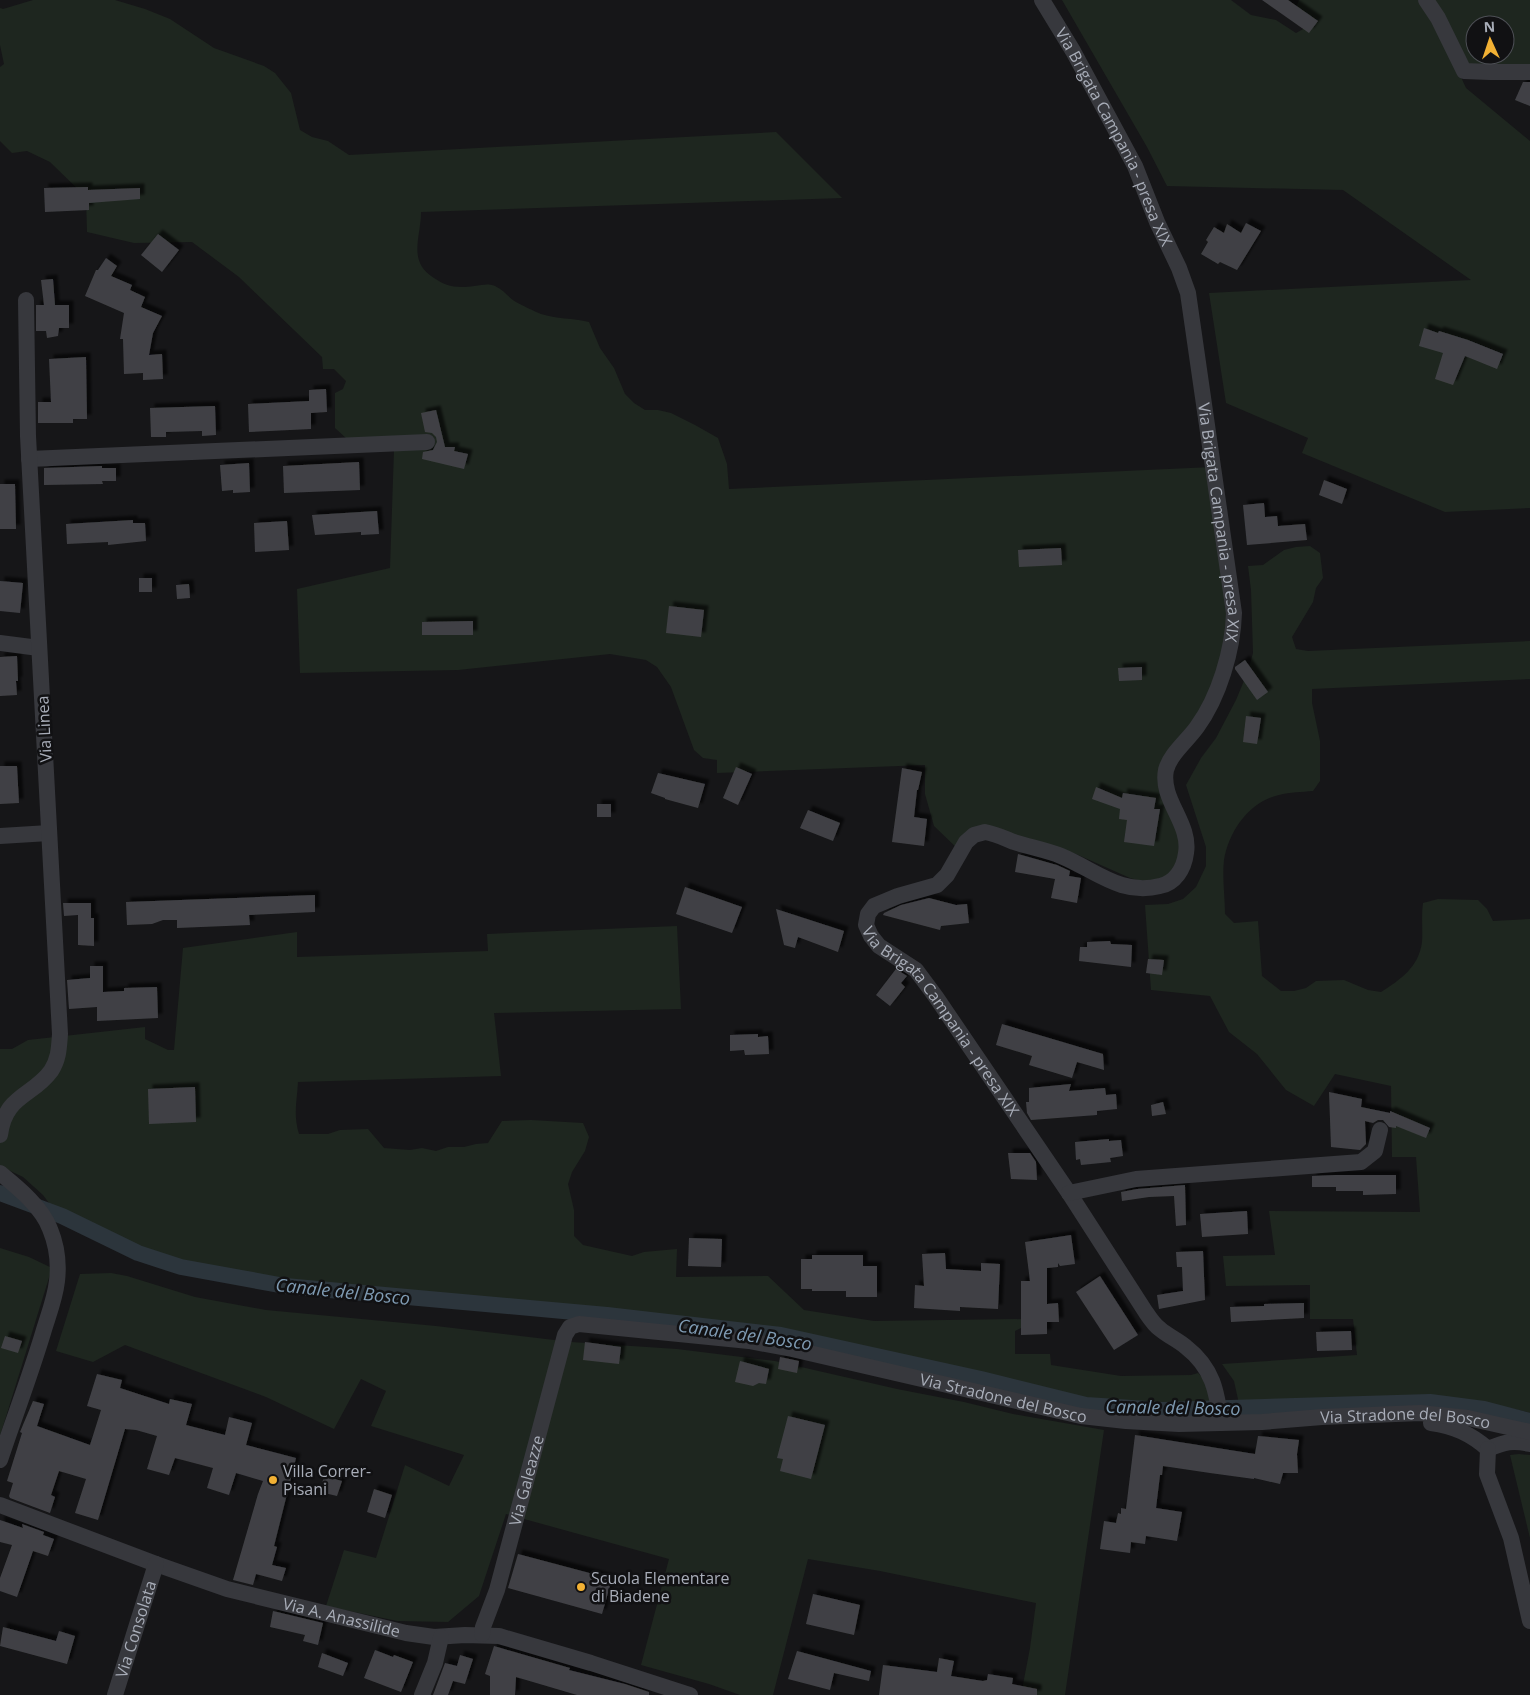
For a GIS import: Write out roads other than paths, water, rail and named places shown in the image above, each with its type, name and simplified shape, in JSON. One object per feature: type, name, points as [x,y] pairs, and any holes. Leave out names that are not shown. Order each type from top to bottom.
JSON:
[{"type":"street","name":"Via Brigata Campania - presa XIX","points":[[1042,0],[1073,51],[1135,166],[1188,293],[1234,614],[1232,645],[1227,663],[1208,710],[1166,769],[1168,794],[1181,823],[1186,852],[1183,865],[1177,877],[1167,885],[1138,890],[1122,886],[1060,856],[986,832],[974,835],[966,842],[947,875],[937,885],[898,896],[874,906],[868,914],[866,925],[871,936],[879,946],[916,970],[926,982],[1158,1328],[1186,1347],[1199,1360],[1211,1377],[1218,1395],[1221,1424]]},
{"type":"street","points":[[1426,0],[1438,18],[1464,71],[1530,72]]},
{"type":"street","name":"Via Linea","points":[[0,1135],[1,1126],[8,1110],[51,1070],[59,1054],[60,1034],[29,459],[26,300]]},
{"type":"street","points":[[29,459],[428,442]]},
{"type":"street","points":[[0,644],[39,648]]},
{"type":"street","points":[[0,836],[49,834]]},
{"type":"street","points":[[1069,1193],[1136,1179],[1361,1162],[1375,1152],[1380,1130]]},
{"type":"street","points":[[0,1173],[20,1189],[50,1227],[56,1248],[57,1275],[54,1294],[40,1344],[0,1460]]},
{"type":"street","name":"Via Stradone del Bosco","points":[[570,1327],[584,1324],[749,1341],[792,1349],[1081,1416],[1126,1421],[1221,1424],[1402,1412],[1476,1419],[1530,1432]]},
{"type":"street","name":"Via Galeazze","points":[[482,1634],[497,1590],[565,1335],[570,1327]]},
{"type":"street","points":[[1372,1414],[1447,1425],[1467,1433],[1488,1449]]},
{"type":"street","points":[[1488,1449],[1503,1442],[1516,1441],[1530,1444]]},
{"type":"street","points":[[1488,1449],[1487,1474],[1511,1538],[1530,1621]]},
{"type":"street","name":"Via A. Anassilide","points":[[0,1505],[227,1589],[400,1632],[441,1637],[482,1634],[499,1636],[690,1695]]},
{"type":"street","name":"Via Consolata","points":[[115,1695],[156,1564]]},
{"type":"street","points":[[422,1695],[435,1663],[441,1637]]},
{"type":"waterway","name":"Canale del Bosco","points":[[0,1193],[62,1216],[138,1253],[181,1267],[285,1286],[607,1315],[781,1335],[981,1379],[1086,1405],[1162,1410],[1430,1402],[1484,1409],[1530,1421]]},
{"type":"place","name":"Villa Correr- Pisani","points":[[273,1480]]},
{"type":"place","name":"Scuola Elementare di Biadene","points":[[581,1587]]}]
